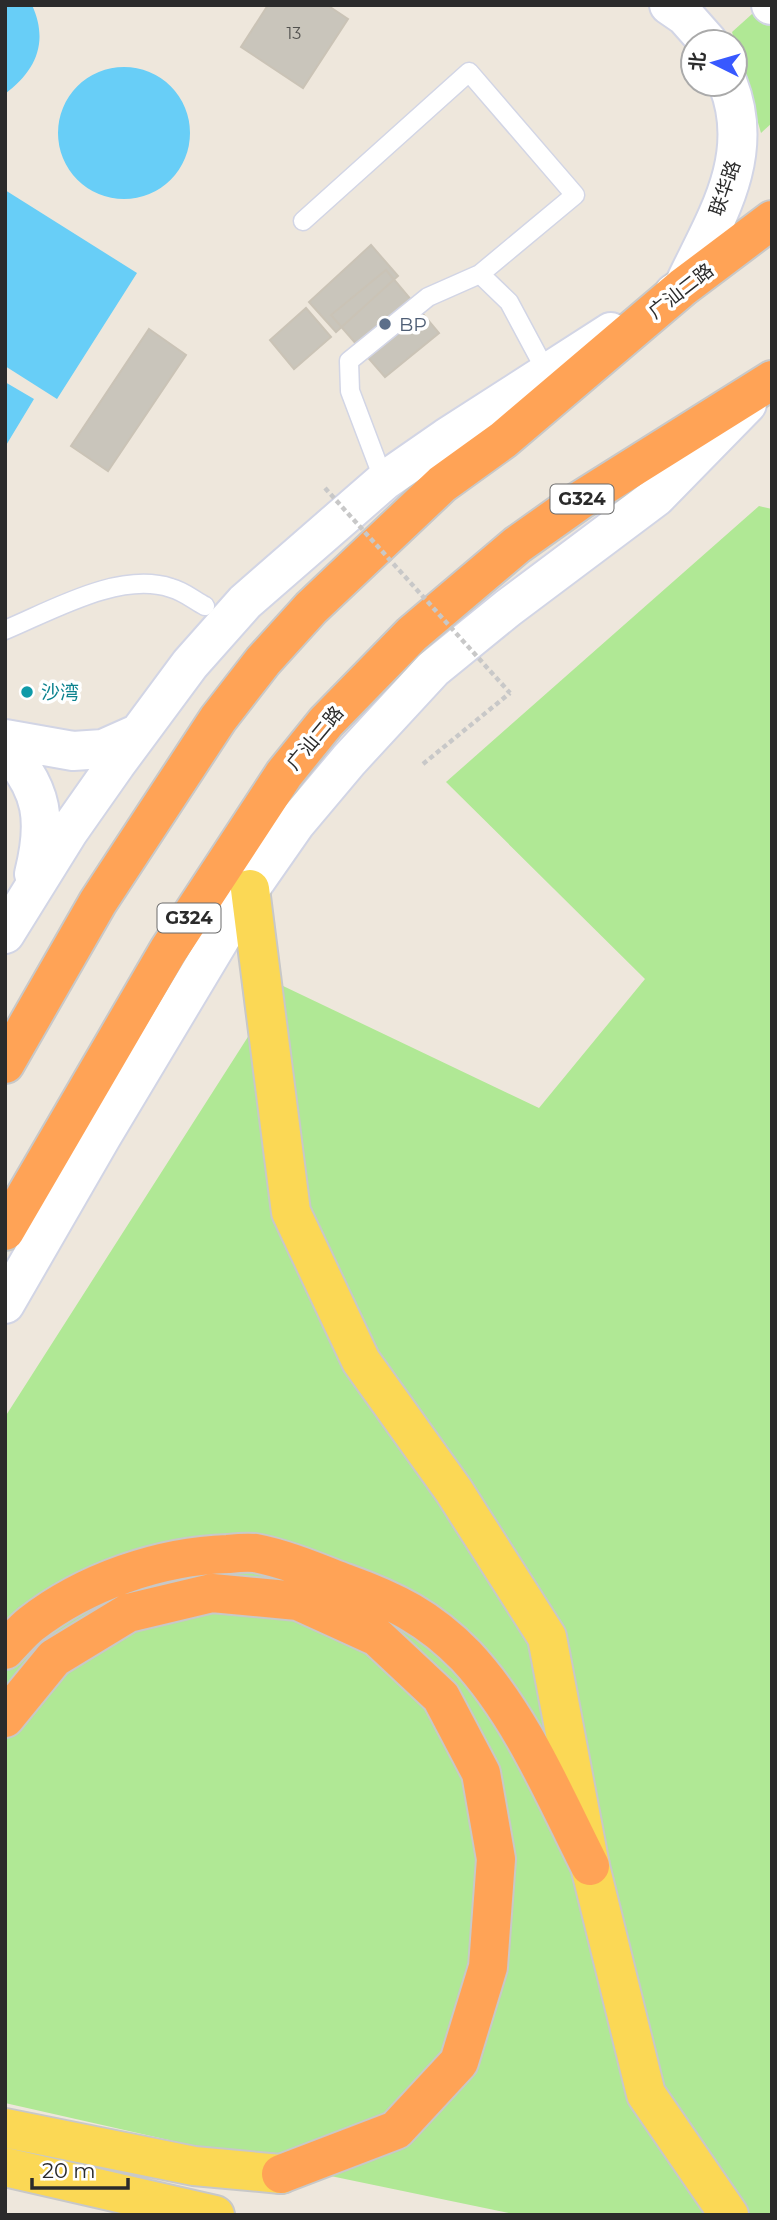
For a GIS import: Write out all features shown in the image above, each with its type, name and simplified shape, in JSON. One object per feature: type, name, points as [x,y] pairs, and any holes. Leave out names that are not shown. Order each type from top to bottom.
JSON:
[{"type":"highway","name":"广汕二路","points":[[5,1064],[98,902],[218,719],[263,661],[311,608],[442,484],[503,440],[683,287],[772,220]]},
{"type":"highway","name":"广汕二路","points":[[5,1231],[168,951],[284,774],[326,722],[412,634],[517,545],[579,501],[769,383]]},
{"type":"highway","points":[[5,1650],[30,1624],[75,1596],[130,1572],[203,1555],[253,1553],[383,1596],[429,1622],[467,1657],[505,1707],[540,1767],[590,1866]]},
{"type":"highway","points":[[5,1718],[54,1658],[128,1612],[212,1593],[298,1601],[377,1637],[441,1697],[481,1773],[496,1859],[488,1967],[459,2062],[396,2130],[281,2174]]},
{"type":"main road","points":[[250,889],[291,1212],[361,1361],[454,1491],[547,1637],[590,1866],[646,2094],[729,2215]]},
{"type":"main road","points":[[5,2128],[194,2166],[281,2174]]},
{"type":"main road","points":[[5,2167],[215,2215]]},
{"type":"street","points":[[669,5],[685,16],[696,28]]},
{"type":"street","name":"联华路","points":[[683,287],[733,178],[739,141],[733,98]]},
{"type":"street","points":[[5,934],[69,831],[139,733],[190,664],[246,602],[384,481],[446,438],[683,287]]},
{"type":"street","points":[[5,1304],[250,889],[296,823],[340,770],[433,669],[508,608],[656,497],[769,383]]},
{"type":"street","points":[[5,739],[73,751],[103,748],[139,733]]},
{"type":"street","points":[[5,748],[17,760],[38,799],[43,824],[30,892]]},
{"type":"lane","points":[[303,222],[469,72],[575,195],[480,274],[428,296],[349,361],[350,391],[384,481]]},
{"type":"lane","points":[[480,274],[509,302],[547,373]]},
{"type":"lane","points":[[5,630],[112,586],[143,582],[173,588],[205,607]]},
{"type":"path","points":[[325,488],[510,693],[424,764]]},
{"type":"green space","points":[[752,14],[772,20],[772,123],[761,133],[749,91],[749,28],[736,28]]},
{"type":"green space","points":[[759,506],[772,509],[772,2215],[519,2215],[292,2168],[5,2103],[5,1417],[281,985],[539,1108],[645,979],[446,782]]},
{"type":"water","points":[[5,5],[32,5],[37,19],[39,43],[32,65],[25,76],[5,94]]},
{"type":"water","points":[[124,67],[149,72],[171,86],[185,108],[190,133],[185,158],[171,180],[149,194],[124,199],[99,194],[77,180],[63,158],[58,133],[63,108],[77,86],[99,72]]},
{"type":"water","points":[[5,190],[137,273],[57,399],[5,366]]},
{"type":"water","points":[[5,382],[34,399],[5,447]]},
{"type":"building","points":[[268,5],[327,5],[348,19],[303,88],[241,47]]},
{"type":"building","points":[[371,245],[398,276],[336,332],[309,302]]},
{"type":"building","name":"BP","points":[[386,270],[439,333],[385,377],[331,315]]},
{"type":"building","points":[[306,308],[331,337],[294,369],[270,340]]},
{"type":"building","points":[[149,329],[186,355],[108,471],[71,446]]},
{"type":"place","name":"BP","points":[[385,324]]},
{"type":"place","name":"沙湾","points":[[27,692]]}]
